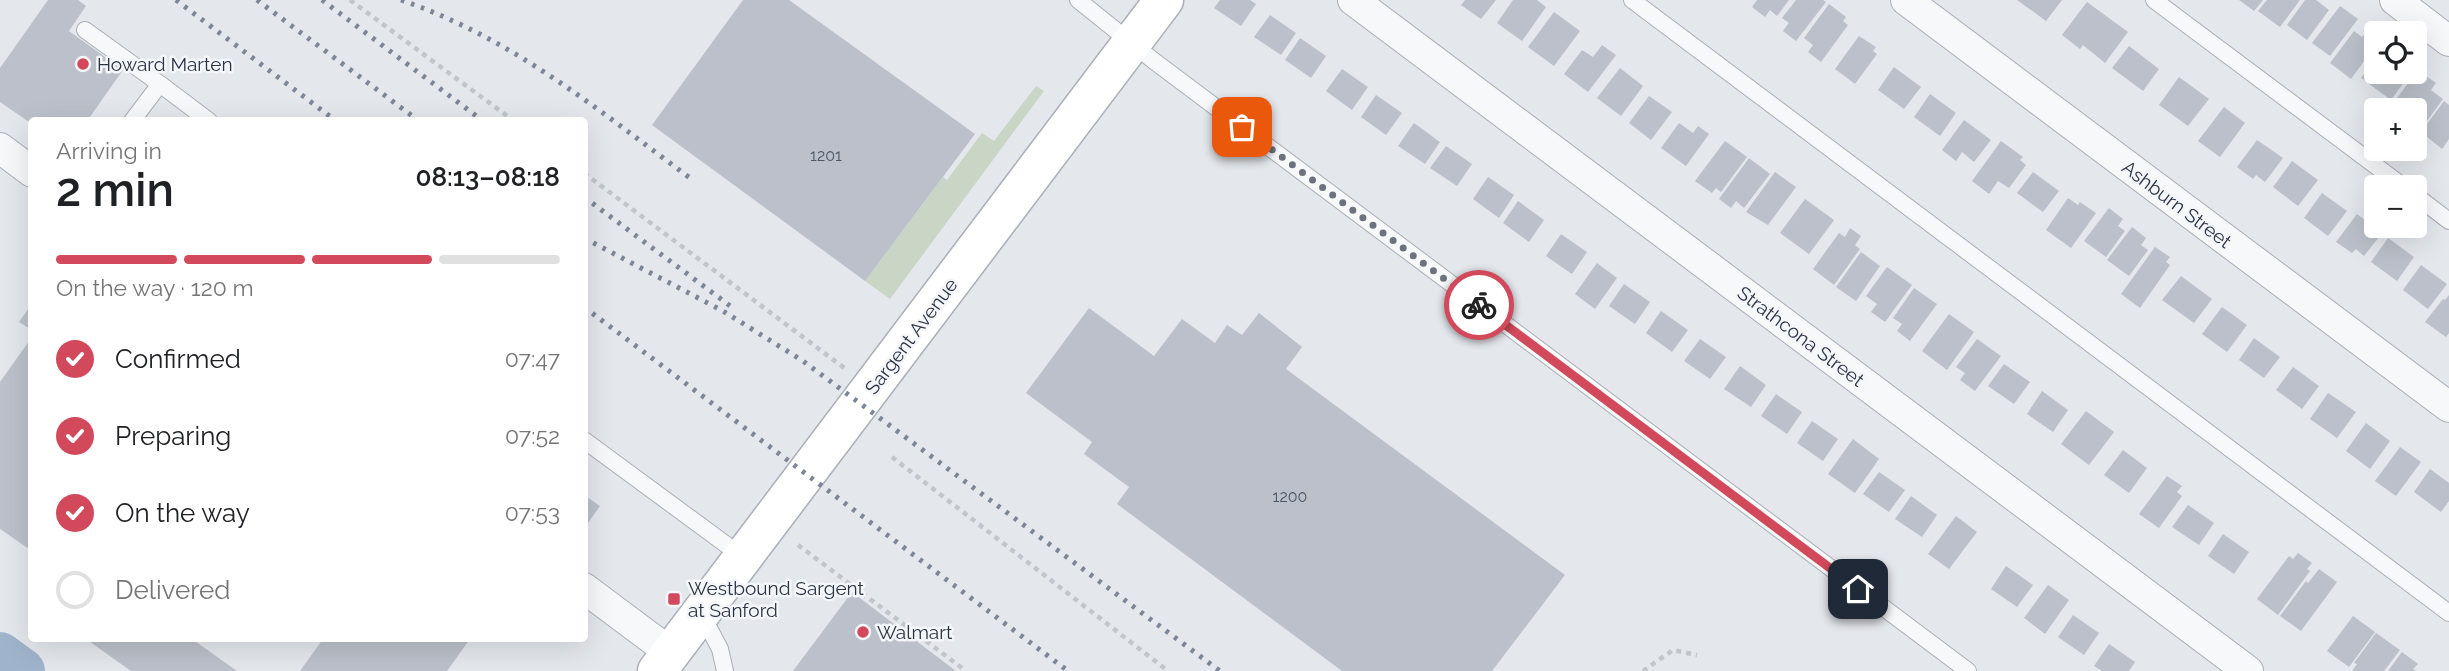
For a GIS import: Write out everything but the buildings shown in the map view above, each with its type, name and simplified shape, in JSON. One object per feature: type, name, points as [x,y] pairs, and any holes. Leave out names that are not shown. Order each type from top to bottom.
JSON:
[{"type":"main road","name":"Sargent Avenue","points":[[664,662],[1164,0]]},
{"type":"street","name":"Strathcona Street","points":[[1353,0],[2248,671]]},
{"type":"street","name":"Ashburn Street","points":[[1906,0],[2449,407]]},
{"type":"street","points":[[2395,0],[2429,10],[2449,41]]},
{"type":"street","points":[[0,148],[28,169]]},
{"type":"street","points":[[588,592],[664,662]]},
{"type":"lane","points":[[1078,0],[1131,44],[1968,671]]},
{"type":"lane","points":[[1632,0],[2449,613]]},
{"type":"lane","points":[[2154,0],[2388,175]]},
{"type":"lane","points":[[85,30],[204,117]]},
{"type":"lane","points":[[135,117],[160,84]]},
{"type":"lane","points":[[2427,204],[2449,221]]},
{"type":"lane","points":[[588,443],[743,557]]},
{"type":"lane","points":[[701,613],[720,649],[725,671]]},
{"type":"path","points":[[350,0],[509,117]]},
{"type":"path","points":[[588,176],[872,388]]},
{"type":"path","points":[[892,457],[1168,671]]},
{"type":"path","points":[[798,545],[966,671]]},
{"type":"path","points":[[1643,671],[1673,650],[1697,655]]},
{"type":"green space","points":[[1036,86],[1044,91],[890,299],[865,281],[943,177],[947,180],[982,133],[994,141]]},
{"type":"waterway","points":[[0,655],[22,671]]},
{"type":"railway","points":[[176,0],[331,117]]},
{"type":"railway","points":[[257,0],[414,117]]},
{"type":"railway","points":[[322,0],[478,117]]},
{"type":"railway","points":[[401,0],[480,34],[517,55],[587,101],[690,178]]},
{"type":"railway","points":[[588,200],[733,308]]},
{"type":"railway","points":[[588,240],[723,311],[803,361],[1220,671]]},
{"type":"railway","points":[[588,310],[1068,671]]},
{"type":"way so far","points":[[1242,127],[1479,305]]},
{"type":"place","name":"Howard Marten","points":[[83,64]]},
{"type":"place","name":"Westbound Sargent at Sanford","points":[[674,599]]},
{"type":"place","name":"Walmart","points":[[863,632]]},
{"type":"route","points":[[1479,305],[1858,589]]}]
